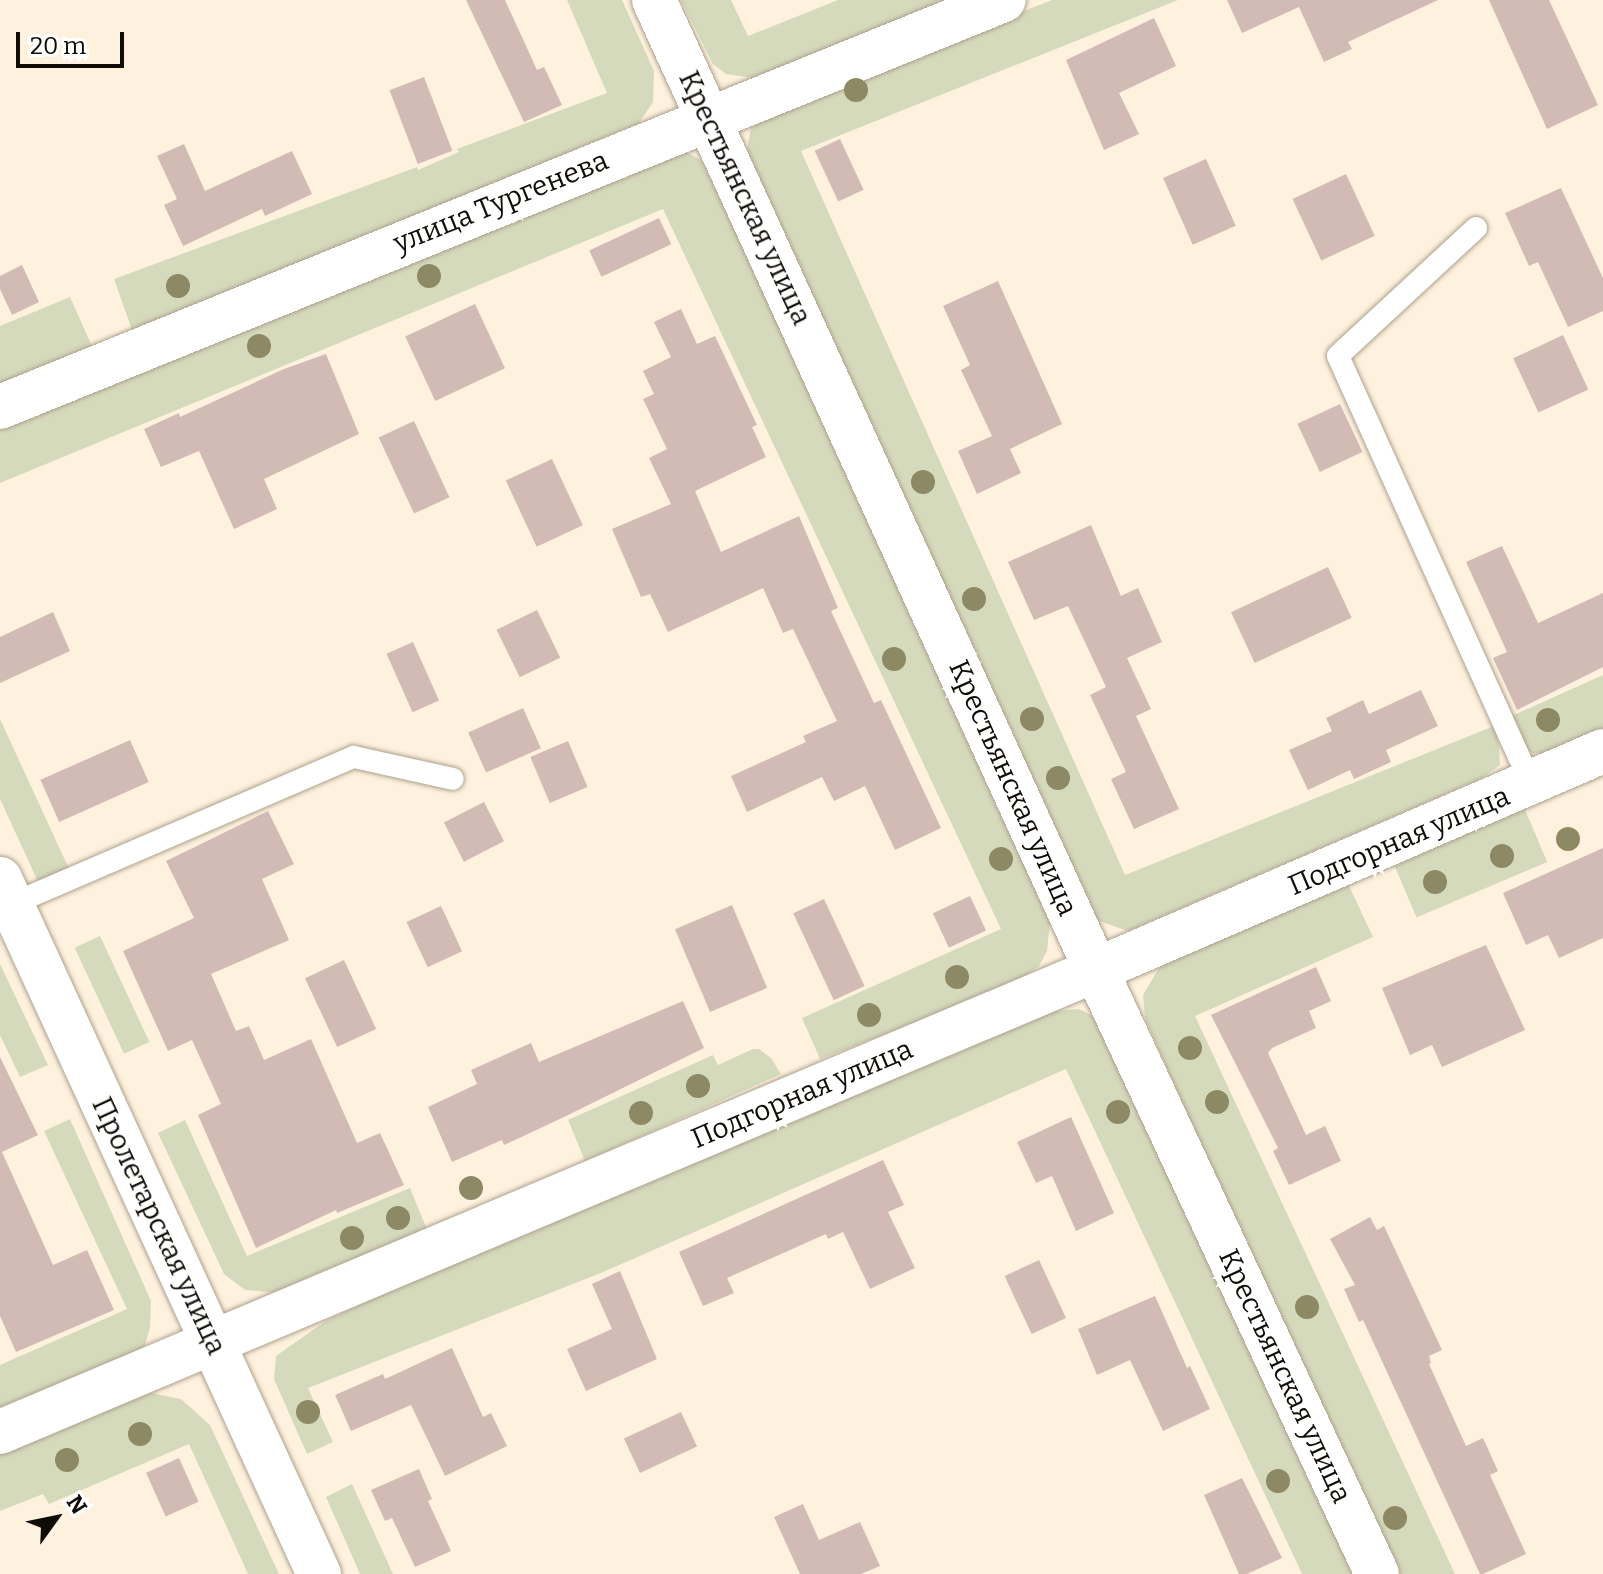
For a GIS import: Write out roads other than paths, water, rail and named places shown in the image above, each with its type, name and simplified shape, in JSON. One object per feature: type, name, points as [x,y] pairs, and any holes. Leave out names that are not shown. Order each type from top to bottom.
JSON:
[{"type":"street","name":"Крестьянская улица","points":[[654,0],[1096,970],[1377,1574]]},
{"type":"street","name":"улица Тургенева","points":[[0,407],[1004,0]]},
{"type":"street","name":"Подгорная улица","points":[[0,1432],[1096,970],[1603,751]]},
{"type":"street","name":"Пролетарская улица","points":[[6,891],[319,1574]]},
{"type":"lane","points":[[1476,228],[1338,356],[1531,784]]},
{"type":"lane","points":[[6,891],[354,757],[453,779]]}]
